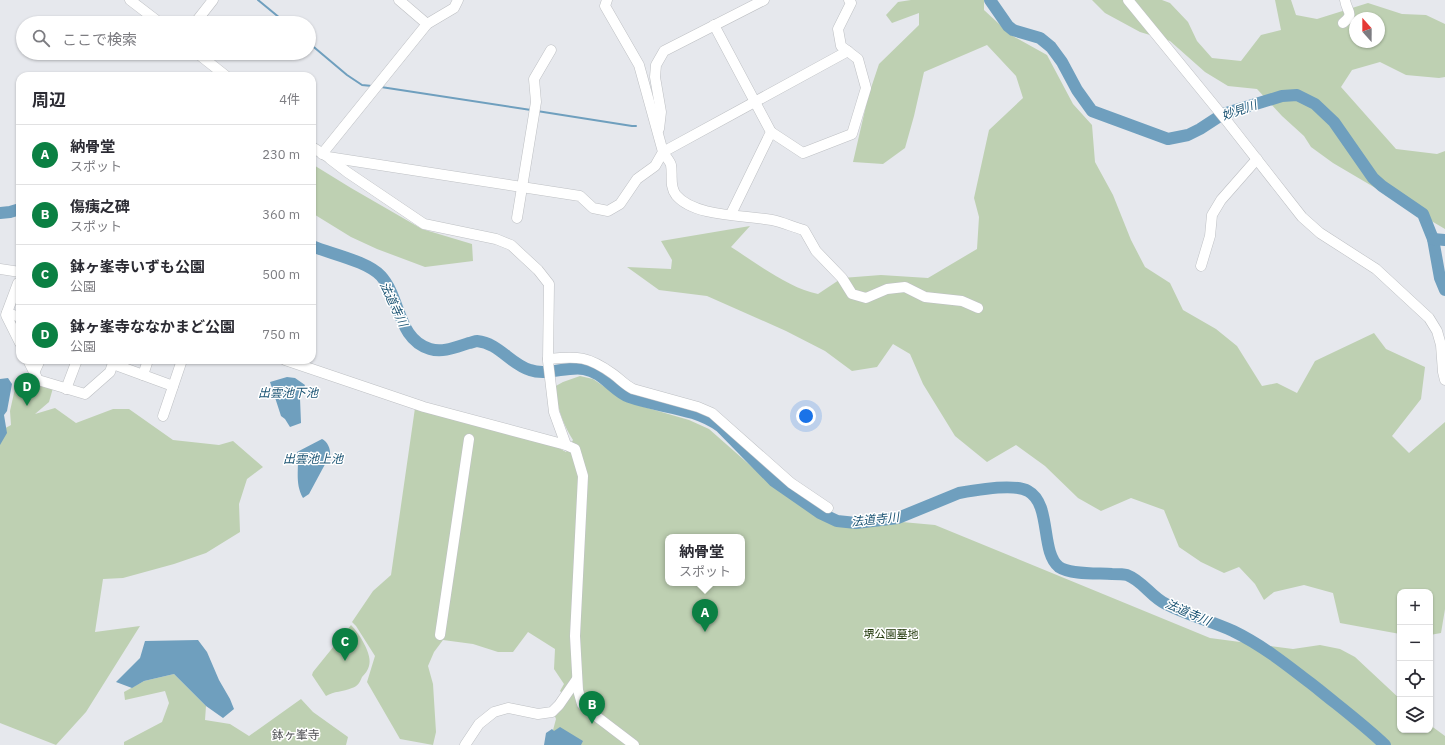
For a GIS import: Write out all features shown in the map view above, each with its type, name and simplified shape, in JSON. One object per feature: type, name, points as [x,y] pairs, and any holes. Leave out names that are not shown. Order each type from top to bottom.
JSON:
[{"type":"street","points":[[130,0],[151,16]]},
{"type":"street","points":[[200,16],[213,0]]},
{"type":"street","points":[[399,0],[427,24]]},
{"type":"street","points":[[325,156],[427,24],[454,8],[458,0]]},
{"type":"street","points":[[607,0],[605,6],[639,65],[663,152],[671,164],[671,183],[675,193],[683,202],[709,213],[731,214],[773,220],[804,230],[816,252],[842,278],[852,294],[866,298],[887,289],[905,287],[925,297],[962,302],[978,308]]},
{"type":"street","points":[[658,135],[661,112],[655,77],[656,65],[664,51],[764,0]]},
{"type":"street","points":[[714,25],[771,132],[802,153],[852,134],[866,88],[858,59],[841,46],[838,29],[851,3],[849,0]]},
{"type":"street","points":[[1128,0],[1226,120],[1302,217],[1320,233],[1376,269],[1429,318],[1442,340],[1445,380]]},
{"type":"street","points":[[1343,23],[1349,18],[1350,14],[1345,0]]},
{"type":"street","points":[[517,218],[536,102],[534,79],[551,50]]},
{"type":"street","points":[[325,156],[580,196],[594,208],[608,211],[620,204],[636,180],[655,166],[663,152],[848,51]]},
{"type":"street","points":[[206,60],[221,72]]},
{"type":"street","points":[[731,214],[771,132]]},
{"type":"street","points":[[316,150],[424,224],[496,239],[511,246],[538,270],[550,284],[548,360],[554,412],[566,445]]},
{"type":"street","points":[[1201,266],[1210,236],[1212,215],[1221,200],[1257,159]]},
{"type":"street","points":[[0,269],[16,271]]},
{"type":"street","points":[[16,288],[6,315],[16,336]]},
{"type":"street","points":[[7,313],[16,316]]},
{"type":"street","points":[[548,360],[572,356],[589,360],[614,375],[624,384],[633,389],[698,407],[712,413],[791,483],[828,508]]},
{"type":"street","points":[[30,364],[38,380],[85,394],[110,372],[112,364]]},
{"type":"street","points":[[34,373],[38,364]]},
{"type":"street","points":[[66,389],[75,364]]},
{"type":"street","points":[[118,364],[173,386]]},
{"type":"street","points":[[143,375],[147,364]]},
{"type":"street","points":[[163,416],[181,364]]},
{"type":"street","points":[[297,364],[424,407],[566,445],[575,449],[583,476],[575,636],[577,679],[580,697],[582,704],[588,710],[634,745]]},
{"type":"street","points":[[440,635],[469,439]]},
{"type":"street","points":[[465,745],[479,724],[494,712],[508,708],[538,714],[552,712],[577,679]]},
{"type":"green space","points":[[911,0],[984,0],[984,10],[1011,35],[1047,55],[1073,104],[1092,125],[1095,162],[1113,195],[1131,240],[1145,267],[1170,283],[1183,310],[1216,329],[1237,346],[1262,386],[1277,383],[1297,393],[1315,361],[1374,333],[1386,349],[1425,367],[1421,399],[1392,436],[1409,453],[1445,422],[1445,609],[1441,633],[1433,634],[1433,589],[1397,589],[1397,633],[1340,623],[1333,593],[1304,585],[1274,592],[1264,600],[1255,584],[1239,567],[1224,573],[1201,562],[1179,547],[1164,510],[1131,498],[1101,511],[1078,498],[1045,466],[1016,445],[987,462],[955,436],[923,384],[910,354],[893,344],[877,367],[852,371],[825,351],[786,331],[707,296],[659,290],[627,267],[671,269],[672,260],[661,241],[750,226],[731,247],[784,281],[818,294],[842,278],[881,275],[928,278],[977,249],[979,217],[974,198],[989,130],[1023,98],[1016,76],[987,45],[924,72],[905,148],[883,164],[853,162],[868,97],[879,64],[919,25],[919,13],[892,23],[886,15],[898,2]]},
{"type":"green space","points":[[1092,0],[1162,0],[1170,3],[1188,22],[1197,41],[1212,58],[1241,61],[1261,35],[1281,30],[1275,0],[1291,0],[1296,15],[1317,19],[1368,3],[1402,14],[1426,15],[1445,24],[1445,77],[1439,78],[1406,75],[1380,62],[1352,70],[1341,87],[1396,149],[1437,154],[1445,151],[1445,229],[1333,163],[1311,147],[1304,136],[1282,116],[1257,89],[1228,86],[1205,72],[1170,41],[1140,32],[1105,13]]},
{"type":"green space","points":[[316,166],[422,229],[472,244],[473,261],[425,267],[377,249],[351,237],[316,215]]},
{"type":"green space","points":[[31,373],[53,388],[49,402],[35,414],[55,408],[76,423],[113,409],[129,409],[173,440],[219,445],[233,441],[263,467],[247,479],[239,504],[240,532],[206,553],[174,564],[123,578],[103,579],[95,632],[140,626],[86,712],[56,745],[0,723],[0,431],[11,425],[10,411],[16,384],[15,381]]},
{"type":"green space","name":"堺公園墓地","points":[[580,376],[593,379],[627,402],[689,420],[709,429],[778,490],[817,517],[857,524],[902,522],[935,525],[1210,638],[1293,649],[1320,645],[1340,649],[1355,657],[1397,696],[1397,733],[1433,733],[1433,727],[1445,736],[1445,745],[549,745],[556,719],[554,714],[563,694],[560,691],[564,684],[554,669],[555,649],[528,632],[513,652],[498,652],[473,644],[443,640],[434,652],[428,666],[433,684],[436,732],[433,745],[400,739],[367,682],[375,656],[352,622],[373,591],[391,575],[415,408],[557,447],[566,452],[573,440],[566,427],[557,402],[554,387]]},
{"type":"green space","points":[[351,625],[358,633],[367,650],[370,661],[369,667],[356,686],[326,696],[312,675],[313,672]]},
{"type":"green space","points":[[174,674],[206,706],[205,720],[230,724],[249,736],[301,699],[313,712],[348,737],[346,745],[124,745],[124,742],[162,722],[169,703],[165,691],[125,700],[124,692],[144,681]]},
{"type":"water","name":"出雲池下池","points":[[287,377],[295,378],[305,385],[300,398],[301,423],[290,427],[281,416],[270,382]]},
{"type":"water","points":[[8,378],[12,384],[7,411],[4,415],[7,433],[0,445],[0,379]]},
{"type":"water","name":"出雲池上池","points":[[322,439],[326,442],[330,450],[330,455],[309,494],[303,498],[300,492],[298,480],[297,452]]},
{"type":"water","points":[[198,640],[207,652],[234,709],[223,718],[206,706],[174,674],[144,681],[132,688],[116,682],[140,658],[145,641]]},
{"type":"water","points":[[560,727],[583,741],[581,745],[544,745],[546,733],[552,729],[554,731]]},
{"type":"waterway","points":[[258,0],[277,16]]},
{"type":"waterway","name":"妙見川","points":[[990,0],[1008,26],[1013,30],[1040,38],[1051,47],[1062,62],[1077,90],[1092,111],[1168,139],[1188,135],[1223,114],[1282,96],[1297,95],[1315,104],[1334,122],[1373,178],[1382,186],[1423,214],[1433,239],[1440,278],[1445,290]]},
{"type":"waterway","points":[[316,49],[347,75],[362,85],[372,86]]},
{"type":"waterway","points":[[381,87],[531,110]]},
{"type":"waterway","points":[[537,111],[636,126]]},
{"type":"waterway","name":"法道寺川","points":[[0,213],[16,210]]},
{"type":"waterway","points":[[1433,239],[1445,240]]},
{"type":"waterway","name":"法道寺川","points":[[316,247],[358,262],[367,266],[381,276],[392,295],[405,327],[419,344],[430,349],[440,350],[450,349],[476,341],[485,343],[498,349],[516,363],[530,370],[537,372],[550,372],[577,368],[584,369],[597,374],[618,391],[629,397],[700,415],[721,427],[774,481],[820,513],[837,521],[856,523],[898,518],[959,493],[975,490],[1004,487],[1028,491],[1035,497],[1040,506],[1050,551],[1053,560],[1059,567],[1064,570],[1077,572],[1127,575],[1138,581],[1166,604],[1225,627],[1244,637],[1266,650],[1298,673],[1385,745]]},
{"type":"place","name":"鉢ヶ峯寺ななかまど公園","points":[[27,406]]},
{"type":"place","name":"納骨堂","points":[[705,632]]},
{"type":"place","name":"鉢ヶ峯寺いずも公園","points":[[345,661]]},
{"type":"place","name":"傷痍之碑","points":[[592,724]]},
{"type":"district","name":"鉢ヶ峯寺","points":[[296,734]]}]
